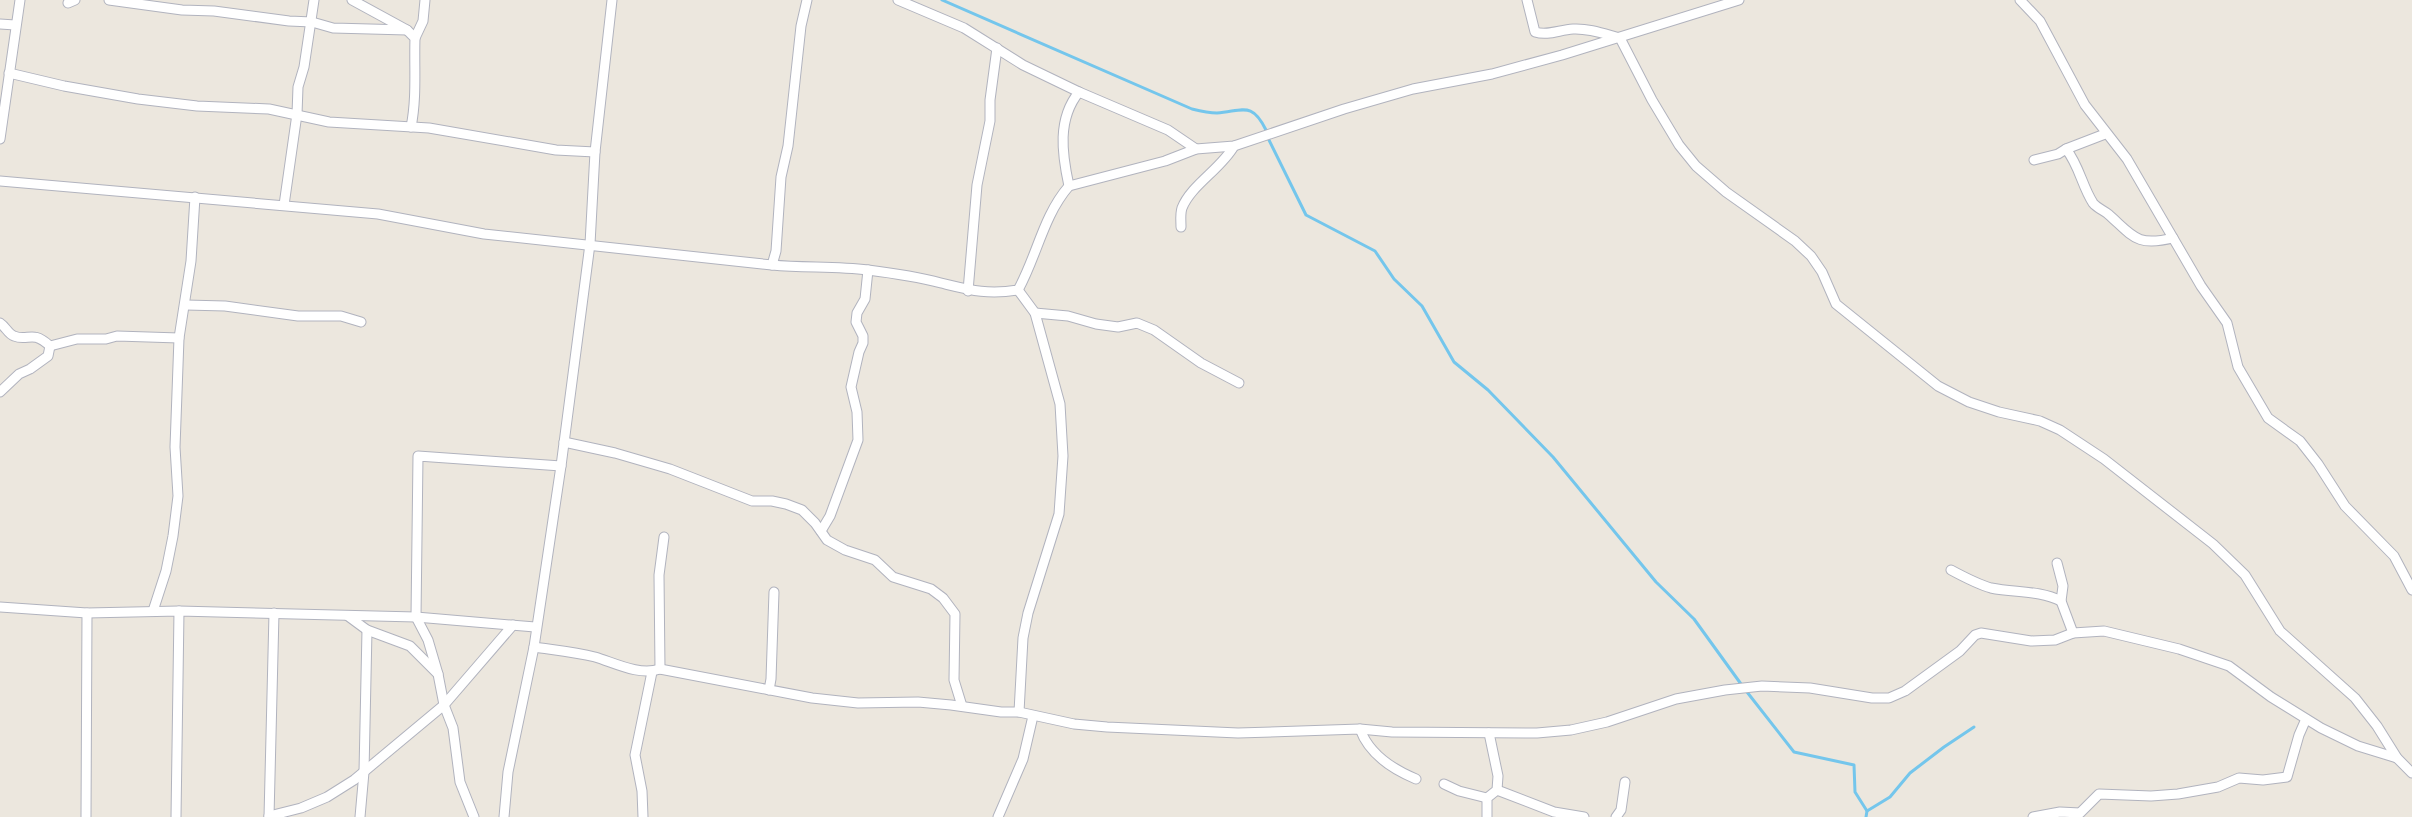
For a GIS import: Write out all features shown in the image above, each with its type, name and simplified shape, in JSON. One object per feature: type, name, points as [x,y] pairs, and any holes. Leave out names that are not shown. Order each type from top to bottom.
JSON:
[{"type":"street","points":[[0,139],[20,0]]},
{"type":"street","points":[[109,0],[182,10],[214,10],[289,21],[312,22],[341,28],[407,30]]},
{"type":"street","points":[[284,205],[297,114],[298,87],[304,68],[314,0]]},
{"type":"street","points":[[352,0],[407,30],[415,38]]},
{"type":"street","points":[[411,127],[416,93],[413,80],[415,38],[423,21],[425,0]]},
{"type":"street","points":[[504,817],[508,772],[534,647],[535,627],[561,466],[590,244],[595,152],[612,0]]},
{"type":"street","points":[[772,265],[776,251],[781,177],[788,146],[801,26],[807,0]]},
{"type":"street","points":[[898,0],[964,28],[1023,65],[1168,130],[1196,149]]},
{"type":"street","points":[[1527,0],[1534,32],[1544,35],[1573,29],[1595,31],[1620,38],[1652,100],[1679,145],[1696,166],[1726,192],[1795,241],[1811,256],[1822,272],[1836,304],[1938,386],[1969,402],[1999,412],[2040,421],[2060,430],[2112,465],[2213,544],[2245,575],[2280,631],[2355,698],[2377,726],[2397,758],[2412,773]]},
{"type":"street","points":[[1018,290],[1026,276],[1050,213],[1058,198],[1069,186],[1165,161],[1196,149],[1234,146],[1344,109],[1413,89],[1492,74],[1620,38],[1739,0]]},
{"type":"street","points":[[2020,0],[2040,21],[2085,105],[2105,134],[2127,159],[2173,238],[2227,323],[2238,367],[2268,418],[2300,441],[2318,464],[2344,506],[2394,556],[2412,590]]},
{"type":"street","points":[[0,24],[15,25]]},
{"type":"street","points":[[968,291],[977,186],[990,121],[990,100],[997,48]]},
{"type":"street","points":[[9,73],[64,86],[138,99],[197,106],[269,109],[329,122],[411,127],[556,150],[595,152]]},
{"type":"street","points":[[1069,186],[1063,158],[1066,113],[1079,92]]},
{"type":"street","points":[[2034,160],[2058,154],[2105,134]]},
{"type":"street","points":[[1181,227],[1180,210],[1186,199],[1226,159],[1234,146]]},
{"type":"street","points":[[2066,149],[2075,160],[2095,206],[2107,213],[2120,227],[2133,237],[2149,243],[2173,238]]},
{"type":"street","points":[[0,181],[378,214],[484,234],[812,269],[833,267],[868,270],[940,282],[968,291],[990,294],[1018,290]]},
{"type":"street","points":[[153,611],[166,571],[178,496],[174,447],[179,338],[186,305],[195,197]]},
{"type":"street","points":[[821,531],[830,516],[858,440],[857,412],[851,387],[863,343],[863,336],[856,322],[856,313],[865,299],[868,270]]},
{"type":"street","points":[[1018,290],[1035,313],[1060,404],[1063,456],[1059,514],[1028,613],[1023,638],[1019,712]]},
{"type":"street","points":[[186,305],[225,306],[298,316],[341,316],[361,322]]},
{"type":"street","points":[[1035,313],[1068,316],[1118,327],[1137,323],[1154,330],[1201,363],[1239,383]]},
{"type":"street","points":[[0,323],[7,327],[10,335],[14,337],[34,336],[50,346],[76,339],[98,340],[117,336],[179,338]]},
{"type":"street","points":[[0,392],[19,374],[39,364],[48,356],[50,346]]},
{"type":"street","points":[[564,442],[615,453],[670,469],[752,501],[772,501],[802,510],[827,540],[845,550],[875,560],[893,577],[931,588],[943,598],[955,614],[954,680],[962,706]]},
{"type":"street","points":[[474,817],[460,782],[453,728],[444,705],[438,674],[428,640],[416,617],[418,456],[561,466]]},
{"type":"street","points":[[643,817],[642,791],[635,755],[656,670],[659,575],[664,537]]},
{"type":"street","points":[[2057,563],[2063,586],[2061,601],[2073,633]]},
{"type":"street","points":[[1951,570],[1989,587],[2020,593],[2046,594],[2061,601]]},
{"type":"street","points":[[769,690],[774,592]]},
{"type":"street","points":[[0,608],[87,613],[179,611],[416,617],[535,627]]},
{"type":"street","points":[[176,817],[179,611]]},
{"type":"street","points":[[86,817],[87,613]]},
{"type":"street","points":[[274,613],[269,817],[301,808],[327,796],[364,772],[444,705],[513,625]]},
{"type":"street","points":[[348,616],[367,630],[410,646],[438,674]]},
{"type":"street","points":[[360,817],[364,772],[367,630]]},
{"type":"street","points":[[534,647],[594,657],[629,668],[656,670],[812,699],[858,703],[918,702],[962,706],[1001,712],[1019,712],[1074,724],[1107,727],[1238,734],[1360,729],[1489,733],[1571,730],[1607,722],[1676,699],[1762,686],[1810,688],[1872,698],[1889,698],[1905,691],[1981,633],[2031,641],[2055,640],[2073,633],[2104,631],[2141,639],[2229,666],[2307,719],[2358,746],[2397,758]]},
{"type":"street","points":[[998,817],[1023,759],[1033,716]]},
{"type":"street","points":[[2033,817],[2060,812],[2080,813],[2099,794],[2151,796],[2178,794],[2218,787],[2239,778],[2263,780],[2287,777],[2299,735],[2307,719]]},
{"type":"street","points":[[1360,729],[1365,742],[1385,762],[1396,771],[1416,779]]},
{"type":"street","points":[[1486,817],[1487,798],[1497,790],[1498,776],[1489,733]]},
{"type":"street","points":[[1616,817],[1621,810],[1625,782]]},
{"type":"street","points":[[1444,784],[1487,798]]},
{"type":"street","points":[[1497,790],[1554,812],[1584,817]]},
{"type":"waterway","points":[[942,0],[1192,109],[1214,113],[1251,111],[1266,130]]},
{"type":"waterway","points":[[1268,138],[1306,215],[1375,251],[1394,279],[1422,306],[1454,362],[1488,390],[1553,457],[1656,582],[1694,619],[1741,684]]},
{"type":"waterway","points":[[1747,692],[1794,752],[1854,765],[1855,792],[1867,811],[1866,817]]},
{"type":"waterway","points":[[1867,811],[1890,797],[1910,773],[1974,727]]}]
